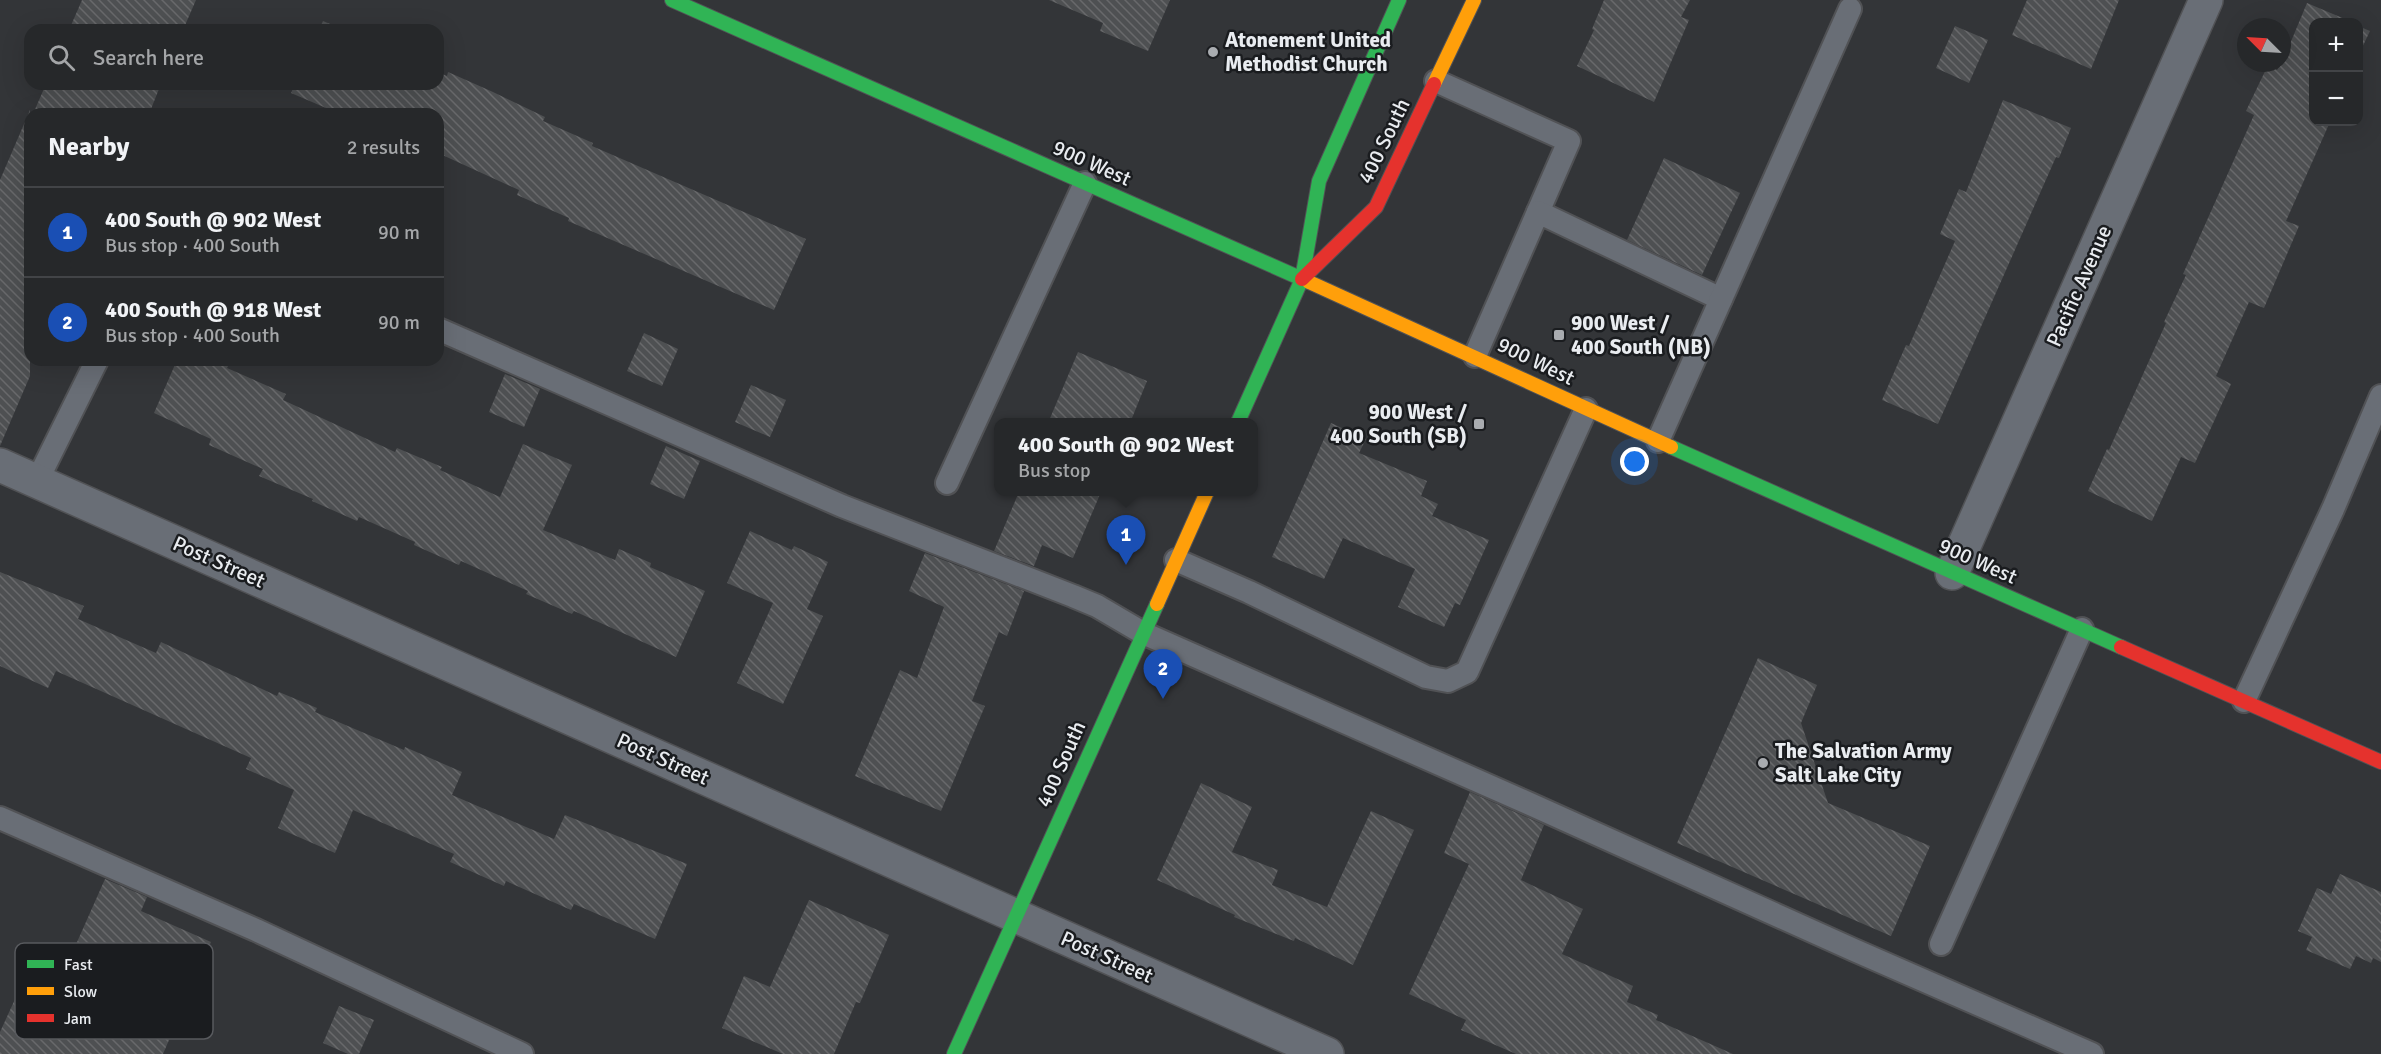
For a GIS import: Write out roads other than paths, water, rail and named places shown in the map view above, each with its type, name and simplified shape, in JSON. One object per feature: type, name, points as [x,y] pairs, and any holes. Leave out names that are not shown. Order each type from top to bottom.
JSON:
[{"type":"main road","name":"900 West","points":[[672,0],[1475,356],[1952,573],[2082,628],[2381,762]]},
{"type":"main road","name":"400 South","points":[[1240,418],[1302,279],[1319,181],[1399,0]]},
{"type":"main road","name":"400 South","points":[[1302,279],[1376,207],[1474,0]]},
{"type":"main road","name":"400 South","points":[[954,1054],[1205,496]]},
{"type":"street","name":"Pacific Avenue","points":[[1952,573],[2206,0]]},
{"type":"street","name":"Post Street","points":[[0,465],[1327,1054]]},
{"type":"lane","points":[[1658,441],[1850,9]]},
{"type":"lane","points":[[1436,81],[1569,141],[1475,356]]},
{"type":"lane","points":[[947,483],[1085,183]]},
{"type":"lane","points":[[1538,212],[1721,299]]},
{"type":"lane","points":[[444,332],[842,506],[1097,606],[1143,633],[1844,946],[2092,1054]]},
{"type":"lane","points":[[37,481],[94,366]]},
{"type":"lane","points":[[2244,701],[2328,519],[2381,396]]},
{"type":"lane","points":[[1176,560],[1249,592],[1426,677],[1448,681],[1467,672],[1586,408]]},
{"type":"lane","points":[[1941,944],[2082,628]]},
{"type":"lane","points":[[0,818],[256,930],[522,1054]]},
{"type":"place","name":"Atonement United Methodist Church","points":[[1213,52]]},
{"type":"place","name":"900 West / 400 South (NB)","points":[[1559,335]]},
{"type":"place","name":"900 West / 400 South (SB)","points":[[1479,424]]},
{"type":"place","name":"400 South @ 902 West","points":[[1126,565]]},
{"type":"place","name":"400 South @ 918 West","points":[[1163,699]]},
{"type":"place","name":"The Salvation Army Salt Lake City","points":[[1763,763]]}]
